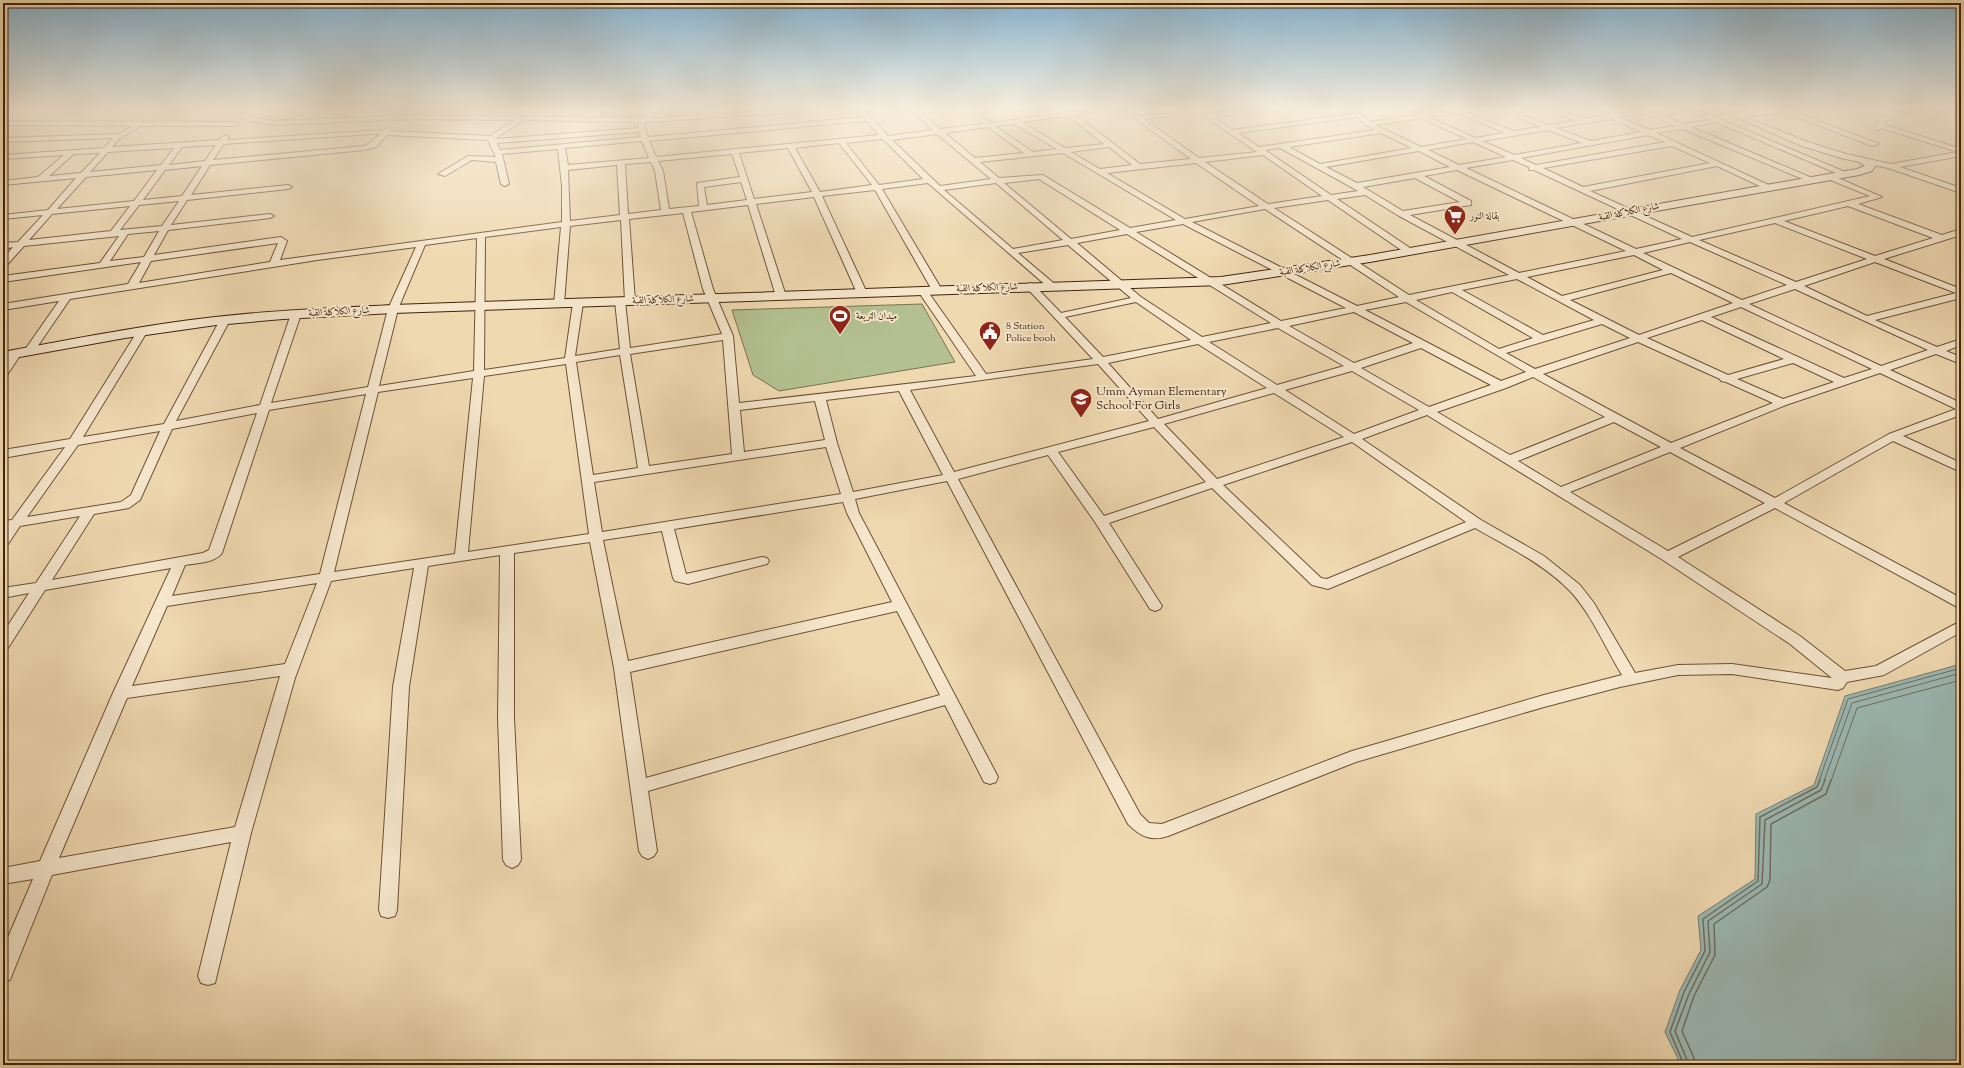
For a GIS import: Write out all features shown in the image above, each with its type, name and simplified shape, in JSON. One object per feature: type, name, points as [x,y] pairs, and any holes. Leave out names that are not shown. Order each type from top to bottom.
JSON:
[{"type":"street","points":[[41,179],[63,160]]},
{"type":"street","points":[[3,264],[97,160]]},
{"type":"street","points":[[113,234],[170,160]]},
{"type":"street","points":[[132,286],[165,228],[187,198],[210,160]]},
{"type":"street","points":[[3,183],[249,160]]},
{"type":"street","points":[[442,174],[468,160]]},
{"type":"street","points":[[500,160],[505,184]]},
{"type":"street","points":[[560,304],[566,224],[565,168],[563,160]]},
{"type":"street","points":[[565,168],[645,160]]},
{"type":"street","points":[[654,160],[659,171],[665,212]]},
{"type":"street","points":[[738,160],[781,296]]},
{"type":"street","points":[[793,160],[817,194],[862,293]]},
{"type":"street","points":[[856,160],[877,186],[937,290]]},
{"type":"street","points":[[907,160],[938,190],[1052,286]]},
{"type":"street","points":[[972,161],[982,160]]},
{"type":"street","points":[[1080,160],[1185,222],[1287,273],[1502,386]]},
{"type":"street","points":[[1130,160],[1139,167]]},
{"type":"street","points":[[1100,171],[1206,160]]},
{"type":"street","points":[[1275,160],[1410,252]]},
{"type":"street","points":[[1308,160],[1356,186],[1402,214],[1640,339],[1725,379],[1782,403]]},
{"type":"street","points":[[1319,166],[1353,160]]},
{"type":"street","points":[[1442,160],[1961,407]]},
{"type":"street","points":[[1356,186],[1505,160]]},
{"type":"street","points":[[1518,160],[1532,168],[1628,212],[1961,360]]},
{"type":"street","points":[[1532,168],[1578,160]]},
{"type":"street","points":[[1708,160],[1769,187]]},
{"type":"street","points":[[1764,160],[1813,180]]},
{"type":"street","points":[[1812,160],[1846,174]]},
{"type":"street","name":"شارع الكلاكلة القبة","points":[[3,356],[142,332],[225,320],[296,314],[393,309],[1030,286],[1211,282],[1287,273],[1830,177],[1869,168],[1871,165],[1870,160]]},
{"type":"street","points":[[1880,160],[1890,166],[1961,191]]},
{"type":"street","points":[[1890,166],[1930,160]]},
{"type":"street","points":[[972,161],[1138,299],[1200,341],[1353,438],[1476,523],[1539,559],[1574,588],[1599,621],[1631,678]]},
{"type":"street","points":[[1199,161],[1265,207],[1349,262],[1534,373],[1961,604]]},
{"type":"street","points":[[621,162],[624,217],[625,352],[644,470]]},
{"type":"street","points":[[1581,190],[1717,164]]},
{"type":"street","points":[[1402,214],[1468,203],[1416,175]]},
{"type":"street","points":[[938,190],[1039,176],[1279,324],[1430,412],[1668,557],[1795,640],[1842,677]]},
{"type":"street","points":[[733,408],[983,378],[1101,361],[1354,308],[1455,290],[1636,252],[1850,204],[1878,196],[1830,177]]},
{"type":"street","points":[[703,208],[700,185],[744,179]]},
{"type":"street","points":[[3,307],[274,264],[566,224],[929,181]]},
{"type":"street","points":[[3,217],[288,187]]},
{"type":"street","points":[[1011,252],[1265,207],[1366,192]]},
{"type":"street","points":[[1850,204],[1941,238]]},
{"type":"street","points":[[686,210],[712,298],[728,336],[738,456]]},
{"type":"street","points":[[3,246],[270,216]]},
{"type":"street","points":[[1775,220],[1961,293]]},
{"type":"street","points":[[1101,521],[1430,412],[1534,373],[1640,339],[1874,259],[1961,232]]},
{"type":"street","points":[[104,264],[125,233]]},
{"type":"street","points":[[461,556],[479,374],[481,236]]},
{"type":"street","points":[[3,279],[281,240],[283,241],[274,264]]},
{"type":"street","points":[[208,976],[242,833],[290,669],[326,576],[393,309],[421,244]]},
{"type":"street","points":[[1561,298],[1672,270]]},
{"type":"street","points":[[1030,286],[1101,361],[1156,423],[1215,484],[1317,582],[1325,585],[1476,523]]},
{"type":"street","points":[[1455,290],[1542,339]]},
{"type":"street","points":[[923,291],[983,378]]},
{"type":"street","points":[[1866,319],[1961,293]]},
{"type":"street","points":[[29,352],[67,297]]},
{"type":"street","points":[[1058,316],[1138,299]]},
{"type":"street","points":[[578,303],[570,361],[596,537],[622,668],[648,851]]},
{"type":"street","points":[[3,593],[180,562],[206,557],[215,553],[296,314]]},
{"type":"street","points":[[1704,317],[1843,382]]},
{"type":"street","points":[[3,525],[125,505],[136,497],[168,426],[225,320]]},
{"type":"street","points":[[1498,352],[1604,320]]},
{"type":"street","points":[[3,541],[74,443],[142,332]]},
{"type":"street","points":[[3,454],[74,443],[263,408],[373,390],[728,336]]},
{"type":"street","points":[[1561,491],[1782,403],[1961,342]]},
{"type":"street","points":[[162,602],[326,576],[667,526],[848,497],[950,477],[1156,423],[1353,367],[1422,344]]},
{"type":"street","points":[[3,374],[16,354]]},
{"type":"street","points":[[1725,379],[1794,359]]},
{"type":"street","points":[[903,388],[1134,819],[1145,830],[1162,831],[1324,768],[1387,746],[1579,691],[1631,678],[1678,670],[1725,669],[1838,684],[1842,677]]},
{"type":"street","points":[[820,397],[831,443],[848,497],[864,538],[990,777]]},
{"type":"street","points":[[1668,557],[1775,503],[1894,436],[1961,411]]},
{"type":"street","points":[[1509,460],[1614,416]]},
{"type":"street","points":[[1894,436],[1961,468]]},
{"type":"street","points":[[588,479],[831,443]]},
{"type":"street","points":[[1051,451],[1101,521],[1155,606]]},
{"type":"street","points":[[3,644],[90,511]]},
{"type":"street","points":[[667,526],[680,578],[682,579],[688,579],[762,561]]},
{"type":"street","points":[[507,550],[506,718],[512,860]]},
{"type":"street","points":[[3,972],[44,869],[180,562]]},
{"type":"street","points":[[388,910],[396,752],[401,687],[422,562]]},
{"type":"street","points":[[622,668],[900,605]]},
{"type":"street","points":[[1842,677],[1879,671],[1961,626]]},
{"type":"street","points":[[121,693],[290,669]]},
{"type":"street","points":[[639,787],[949,698]]},
{"type":"street","points":[[3,876],[242,833]]},
{"type":"green space","name":"ميدان التريعة","points":[[922,304],[955,362],[779,391],[753,375],[732,310]]},
{"type":"water","points":[[1961,664],[1961,1065],[1681,1065],[1665,1032],[1680,990],[1701,950],[1698,916],[1755,879],[1756,814],[1814,785],[1845,696]]},
{"type":"place","name":"بقالة النور","points":[[1455,236]]},
{"type":"place","name":"ميدان التريعة","points":[[840,336]]},
{"type":"place","name":"8 Station Police booh","points":[[990,352]]},
{"type":"place","name":"Umm Ayman Elementary School For Girls","points":[[1081,418]]}]
